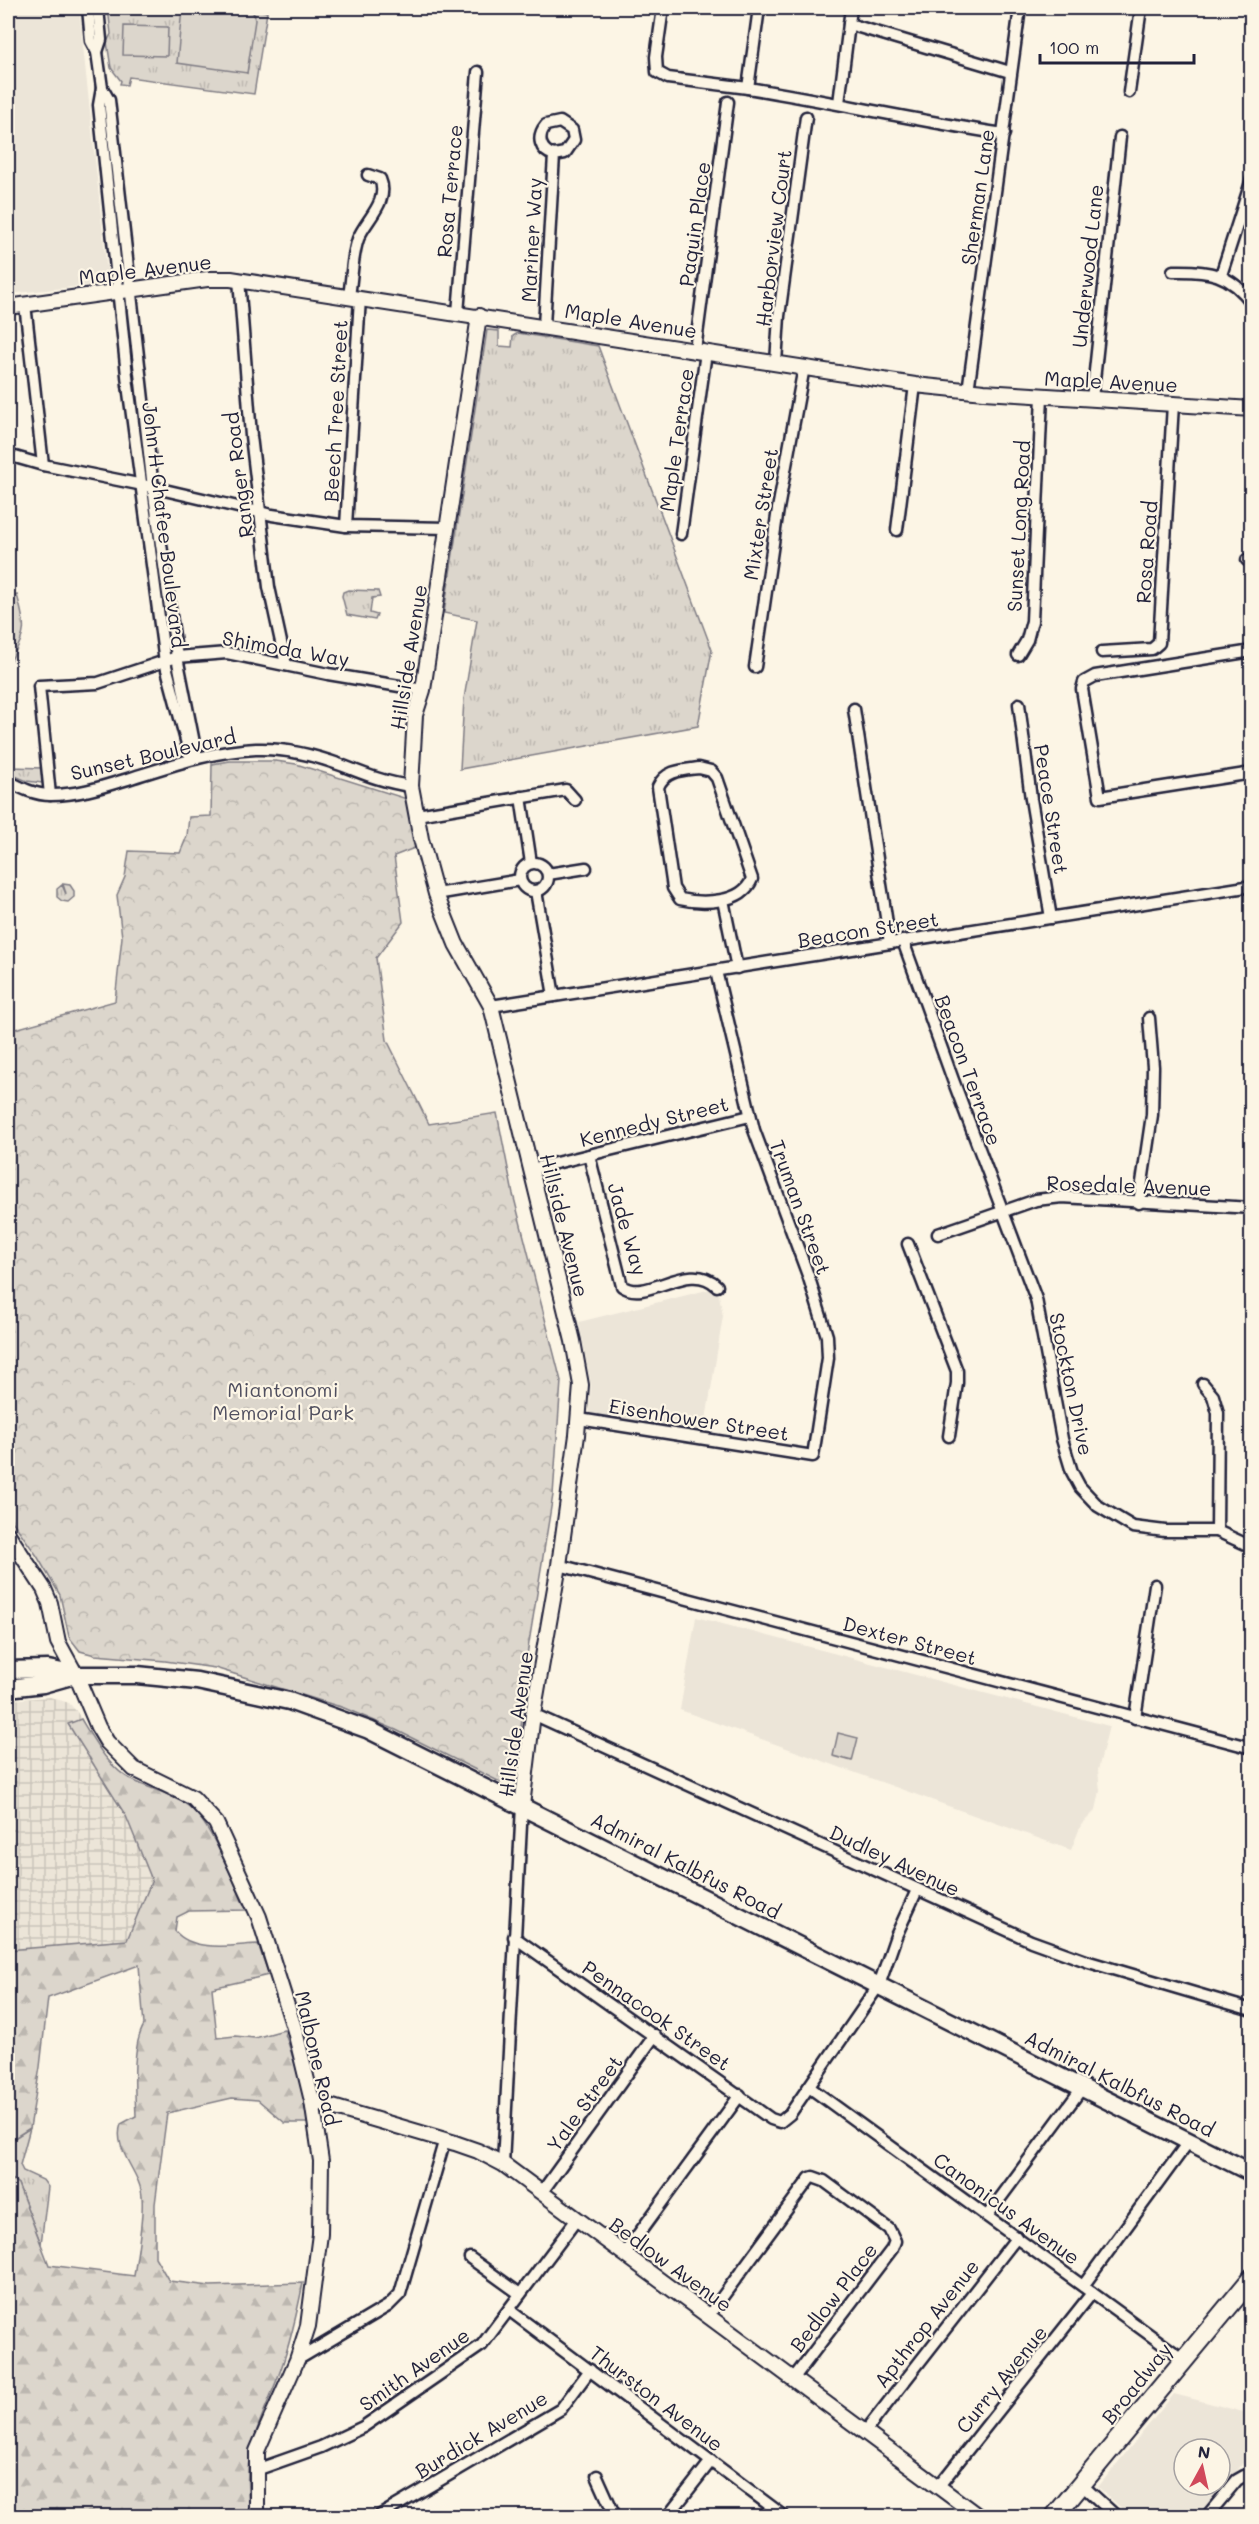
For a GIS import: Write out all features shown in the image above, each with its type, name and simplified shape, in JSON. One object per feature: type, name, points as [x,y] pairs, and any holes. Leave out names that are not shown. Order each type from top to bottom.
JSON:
[{"type":"main road","name":"Admiral Kalbfus Road","points":[[8,1670],[48,1669],[76,1675],[119,1674],[176,1678],[230,1687],[289,1701],[369,1730],[1251,2173]]},
{"type":"main road","name":"Admiral Kalbfus Road","points":[[8,1688],[44,1684],[76,1675]]},
{"type":"main road","name":"Broadway","points":[[1055,2517],[1251,2278]]},
{"type":"street","points":[[88,8],[92,43],[97,52]]},
{"type":"street","points":[[97,52],[101,40],[98,8]]},
{"type":"street","points":[[663,8],[656,57],[657,72],[668,78],[839,103],[920,121],[1004,134]]},
{"type":"street","points":[[748,88],[759,8]]},
{"type":"street","points":[[839,103],[851,8]]},
{"type":"street","name":"Sherman Lane","points":[[968,391],[1020,8]]},
{"type":"street","points":[[1129,92],[1141,8]]},
{"type":"street","points":[[849,24],[1010,72]]},
{"type":"street","name":"John H Chafee Boulevard","points":[[97,52],[102,88],[99,105],[124,291],[128,385],[148,487],[194,759]]},
{"type":"street","name":"Rosa Terrace","points":[[458,313],[477,72]]},
{"type":"street","name":"Paquin Place","points":[[700,351],[728,102]]},
{"type":"street","name":"Harborview Court","points":[[776,363],[779,316],[807,117]]},
{"type":"street","name":"Underwood Lane","points":[[1092,399],[1120,137]]},
{"type":"street","name":"Mariner Way","points":[[544,326],[554,155]]},
{"type":"street","name":"Beech Tree Street","points":[[346,526],[358,239],[379,205],[381,192],[380,179],[368,176]]},
{"type":"street","points":[[1221,275],[1250,186]]},
{"type":"street","points":[[1173,271],[1221,275],[1234,283],[1251,303]]},
{"type":"street","name":"Maple Avenue","points":[[8,307],[207,279],[239,279],[968,391],[1251,409]]},
{"type":"street","name":"Ranger Road","points":[[239,279],[248,403],[269,587],[286,665]]},
{"type":"street","points":[[25,304],[43,465]]},
{"type":"street","name":"Hillside Avenue","points":[[479,316],[423,690],[415,715],[411,786],[436,894],[456,944],[490,1006],[573,1341],[581,1385],[579,1419],[560,1565],[533,1714],[522,1806],[503,2164]]},
{"type":"street","name":"Maple Terrace","points":[[681,534],[700,351]]},
{"type":"street","name":"Mixter Street","points":[[755,667],[778,509],[804,367]]},
{"type":"street","points":[[897,530],[915,384]]},
{"type":"street","name":"Sunset Long Road","points":[[1018,655],[1027,640],[1032,621],[1042,396]]},
{"type":"street","name":"Rosa Road","points":[[1102,652],[1152,649],[1159,643],[1173,404]]},
{"type":"street","points":[[8,455],[43,465],[261,513],[346,526],[448,528]]},
{"type":"street","name":"John H Chafee Boulevard","points":[[148,487],[165,662],[194,759]]},
{"type":"street","points":[[1251,651],[1089,678],[1084,682],[1082,689],[1100,797],[1251,773]]},
{"type":"street","name":"Shimoda Way","points":[[50,795],[39,686],[99,683],[177,657],[227,653],[423,690]]},
{"type":"street","name":"Peace Street","points":[[1019,704],[1031,799],[1051,918]]},
{"type":"street","points":[[854,709],[890,943]]},
{"type":"street","name":"Sunset Boulevard","points":[[8,781],[24,790],[50,795],[86,792],[221,752],[277,750],[320,758],[369,776],[411,786]]},
{"type":"street","points":[[699,768],[711,771],[717,778],[752,879],[744,891],[723,900],[691,901],[680,899],[675,893],[658,787],[663,777],[671,772],[699,768]]},
{"type":"street","points":[[417,815],[566,790],[575,800]]},
{"type":"street","points":[[521,797],[531,863]]},
{"type":"street","points":[[531,863],[542,865],[548,874],[545,885],[536,891],[526,889],[520,880],[522,869],[531,863]]},
{"type":"street","points":[[548,874],[586,868]]},
{"type":"street","points":[[436,894],[520,880]]},
{"type":"street","name":"Beacon Street","points":[[490,1006],[1251,886]]},
{"type":"street","points":[[536,891],[554,996]]},
{"type":"street","points":[[723,900],[737,968]]},
{"type":"street","name":"Beacon Terrace","points":[[903,941],[953,1080],[1004,1211]]},
{"type":"street","name":"Truman Street","points":[[716,971],[750,1116],[766,1166],[813,1289],[827,1336],[828,1358],[813,1456]]},
{"type":"street","points":[[1139,1203],[1152,1115],[1153,1066],[1149,1018]]},
{"type":"street","name":"Kennedy Street","points":[[531,1169],[750,1116]]},
{"type":"street","name":"Jade Way","points":[[589,1155],[622,1286],[626,1289],[637,1290],[696,1276],[706,1277],[717,1286]]},
{"type":"street","name":"Rosedale Avenue","points":[[938,1234],[1036,1200],[1062,1197],[1251,1208]]},
{"type":"street","name":"Stockton Drive","points":[[1004,1211],[1038,1306],[1062,1439],[1072,1472],[1080,1487],[1098,1506],[1133,1527],[1165,1531],[1217,1532],[1251,1547]]},
{"type":"street","points":[[910,1249],[957,1371],[949,1436]]},
{"type":"street","points":[[1203,1384],[1213,1396],[1218,1413],[1217,1532]]},
{"type":"street","name":"Eisenhower Street","points":[[579,1419],[813,1456]]},
{"type":"street","name":"Malbone Road","points":[[8,1534],[44,1589],[50,1603],[58,1642],[76,1675],[98,1727],[113,1749],[134,1769],[193,1798],[216,1823],[226,1841],[262,1927],[295,2031],[312,2101],[321,2161],[320,2234],[308,2326],[297,2360],[257,2451],[256,2517]]},
{"type":"street","name":"Dexter Street","points":[[560,1565],[1251,1748]]},
{"type":"street","points":[[1135,1718],[1155,1585]]},
{"type":"street","name":"Dudley Avenue","points":[[533,1714],[1030,1941],[1089,1962],[1251,2010]]},
{"type":"street","points":[[809,2087],[879,1985],[896,1936],[918,1890]]},
{"type":"street","name":"Pennacook Street","points":[[514,1937],[771,2119],[780,2122],[790,2115],[809,2087]]},
{"type":"street","name":"Yale Street","points":[[542,2192],[655,2035]]},
{"type":"street","name":"Canonicus Avenue","points":[[809,2087],[1183,2360]]},
{"type":"street","points":[[987,2216],[1082,2088]]},
{"type":"street","points":[[624,2254],[740,2095]]},
{"type":"street","name":"Bedlow Avenue","points":[[312,2101],[445,2139],[478,2151],[503,2164],[978,2517]]},
{"type":"street","points":[[297,2360],[388,2306],[400,2294],[445,2139]]},
{"type":"street","points":[[1083,2286],[1189,2141]]},
{"type":"street","name":"Bedlow Place","points":[[709,2315],[810,2178],[824,2181],[894,2235],[892,2249],[793,2379]]},
{"type":"street","name":"Smith Avenue","points":[[256,2470],[321,2448],[363,2427],[482,2345],[577,2219]]},
{"type":"street","name":"Apthrop Avenue","points":[[865,2432],[1017,2237]]},
{"type":"street","points":[[470,2258],[520,2294]]},
{"type":"street","name":"Curry Avenue","points":[[938,2487],[1092,2293]]},
{"type":"street","name":"Thurston Avenue","points":[[509,2310],[784,2517]]},
{"type":"street","name":"Burdick Avenue","points":[[379,2517],[561,2409],[590,2370]]},
{"type":"street","points":[[668,2517],[711,2461]]},
{"type":"street","points":[[597,2476],[615,2517]]},
{"type":"street","points":[[1207,2517],[1238,2480],[1244,2476],[1251,2477]]},
{"type":"street","points":[[1082,2485],[1116,2517]]},
{"type":"shaded area","points":[[8,8],[79,8],[109,274],[101,284],[8,294]]},
{"type":"shaded area","points":[[711,1289],[719,1295],[723,1316],[704,1432],[589,1414],[591,1386],[579,1322]]},
{"type":"shaded area","points":[[696,1617],[1109,1726],[1098,1770],[1100,1791],[1096,1810],[1081,1825],[1071,1850],[680,1710]]},
{"type":"shaded area","points":[[50,1697],[69,1703],[81,1719],[68,1725],[126,1816],[152,1880],[127,1940],[8,1950],[8,1700]]},
{"type":"shaded area","points":[[1174,2394],[1251,2414],[1251,2435],[1245,2461],[1232,2477],[1232,2437],[1172,2437],[1172,2497],[1215,2497],[1199,2516],[1130,2516],[1098,2487]]},
{"type":"green space","points":[[108,8],[182,8],[182,13],[247,73],[255,15],[249,10],[227,8],[263,8],[263,11],[267,12],[254,94],[129,77],[127,85],[120,84],[121,81],[111,68],[107,42],[111,34]]},
{"type":"green space","points":[[182,8],[227,8],[253,12],[255,20],[247,73],[177,63]]},
{"type":"green space","points":[[124,26],[168,27],[167,56],[123,55]]},
{"type":"green space","points":[[487,330],[499,331],[499,346],[512,347],[513,336],[518,333],[598,346],[712,650],[698,726],[460,769],[464,699],[477,620],[444,613]]},
{"type":"green space","points":[[348,590],[378,591],[380,597],[372,598],[370,613],[377,615],[375,620],[347,615],[342,596],[343,592]]},
{"type":"green space","points":[[17,595],[23,618],[23,632],[8,666],[8,598]]},
{"type":"green space","points":[[8,739],[11,767],[42,768],[42,783],[27,781],[8,773]]},
{"type":"green space","name":"Miantonomi Memorial Park","points":[[230,761],[276,761],[296,764],[407,799],[417,847],[394,856],[403,922],[376,958],[387,1040],[429,1124],[497,1113],[513,1194],[561,1381],[553,1495],[520,1698],[524,1703],[515,1776],[509,1781],[500,1782],[396,1730],[344,1708],[215,1668],[95,1655],[80,1651],[69,1637],[60,1595],[37,1556],[8,1515],[8,1031],[115,1001],[122,937],[117,895],[125,877],[129,851],[180,853],[187,836],[189,817],[211,816],[212,764]]},
{"type":"green space","points":[[63,884],[70,885],[74,891],[74,897],[68,902],[57,897],[57,889],[62,885],[66,894]]},
{"type":"green space","points":[[81,1719],[103,1754],[125,1776],[186,1804],[208,1829],[246,1910],[189,1911],[177,1917],[175,1931],[183,1938],[203,1945],[258,1944],[269,1975],[212,1988],[217,2038],[235,2036],[255,2038],[284,2030],[305,2095],[311,2123],[285,2123],[258,2100],[232,2098],[167,2113],[155,2204],[155,2257],[169,2281],[210,2286],[303,2283],[285,2358],[250,2453],[248,2489],[250,2511],[8,2515],[8,2176],[18,2184],[49,2265],[134,2276],[141,2226],[140,2188],[123,2152],[119,2134],[121,2124],[136,2116],[135,2057],[144,2025],[139,1965],[48,1998],[30,2128],[8,2142],[8,1950],[127,1940],[152,1880],[126,1816],[68,1724]]},
{"type":"green space","points":[[838,1733],[858,1738],[852,1761],[833,1756]]},
{"type":"green space","points":[[30,2128],[20,2165],[23,2171],[43,2180],[48,2187],[41,2244],[18,2184],[8,2176],[8,2142]]}]
